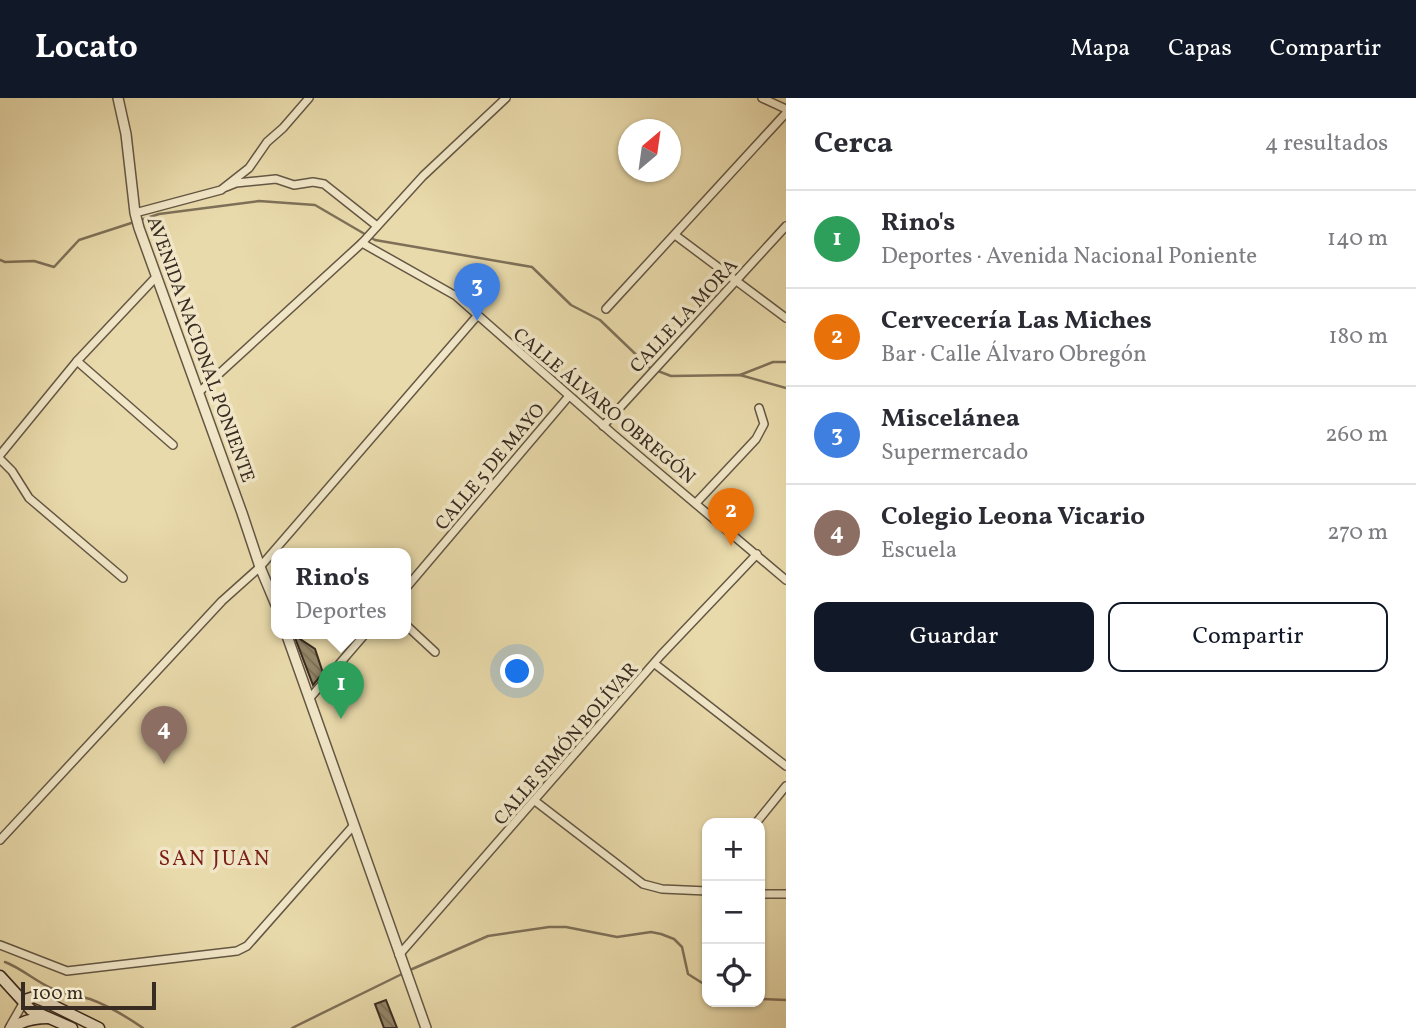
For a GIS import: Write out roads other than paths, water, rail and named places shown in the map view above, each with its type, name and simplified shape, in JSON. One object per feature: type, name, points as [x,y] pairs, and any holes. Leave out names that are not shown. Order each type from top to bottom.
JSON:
[{"type":"main road","points":[[0,976],[31,1010],[72,1028]]},
{"type":"main road","points":[[24,1000],[34,997],[99,1028]]},
{"type":"main road","points":[[10,1028],[37,1018],[52,1019]]},
{"type":"street","name":"AVENIDA NACIONAL PONIENTE","points":[[118,98],[126,134],[139,228],[271,593]]},
{"type":"street","points":[[221,190],[248,168],[267,142],[309,98]]},
{"type":"street","points":[[198,393],[362,243],[423,176],[506,98]]},
{"type":"street","points":[[606,309],[786,111],[762,98]]},
{"type":"street","points":[[135,213],[221,190],[236,183],[276,179],[294,185],[313,182],[324,184],[377,226]]},
{"type":"street","name":"CALLE LA MORA","points":[[603,426],[786,226]]},
{"type":"street","points":[[675,235],[786,318]]},
{"type":"street","name":"CALLE ÁLVARO OBREGÓN","points":[[362,243],[456,296],[603,426],[786,580]]},
{"type":"street","points":[[123,578],[29,498],[0,457],[77,361],[156,277]]},
{"type":"street","points":[[276,548],[477,316]]},
{"type":"street","points":[[77,361],[173,445]]},
{"type":"street","name":"CALLE 5 DE MAYO","points":[[411,582],[569,396]]},
{"type":"street","points":[[696,503],[756,439],[764,424],[760,408]]},
{"type":"street","points":[[0,840],[222,601],[271,554]]},
{"type":"street","name":"CALLE SIMÓN BOLÍVAR","points":[[399,955],[654,664],[757,554]]},
{"type":"street","points":[[411,630],[435,652]]},
{"type":"street","points":[[288,639],[426,1028]]},
{"type":"street","points":[[309,699],[361,639]]},
{"type":"street","points":[[654,664],[786,766]]},
{"type":"street","points":[[760,818],[786,786]]},
{"type":"street","points":[[535,801],[643,884],[662,889],[702,891]]},
{"type":"street","points":[[0,945],[67,971],[237,951],[247,946],[354,825]]},
{"type":"street","points":[[765,894],[786,894]]},
{"type":"street","points":[[10,1028],[24,1000]]},
{"type":"waterway","points":[[0,260],[34,261],[54,267],[79,240],[159,214],[259,201],[315,205],[375,240],[532,267],[571,305],[600,320],[650,368],[671,376],[740,375],[786,388]]},
{"type":"waterway","points":[[740,375],[773,362],[786,362]]},
{"type":"waterway","points":[[410,970],[488,936],[566,927],[617,937],[651,932],[674,939],[682,947],[688,974],[702,983]]},
{"type":"waterway","points":[[5,962],[53,989],[104,1005],[143,1028]]},
{"type":"waterway","points":[[292,1028],[404,973]]},
{"type":"waterway","points":[[765,999],[786,1000]]},
{"type":"place","name":"Miscelánea","points":[[477,321]]},
{"type":"place","name":"Cervecería Las Miches","points":[[731,546]]},
{"type":"place","name":"Rino's","points":[[341,719]]},
{"type":"place","name":"Colegio Leona Vicario","points":[[164,764]]},
{"type":"district","name":"SAN JUAN","points":[[215,858]]}]
